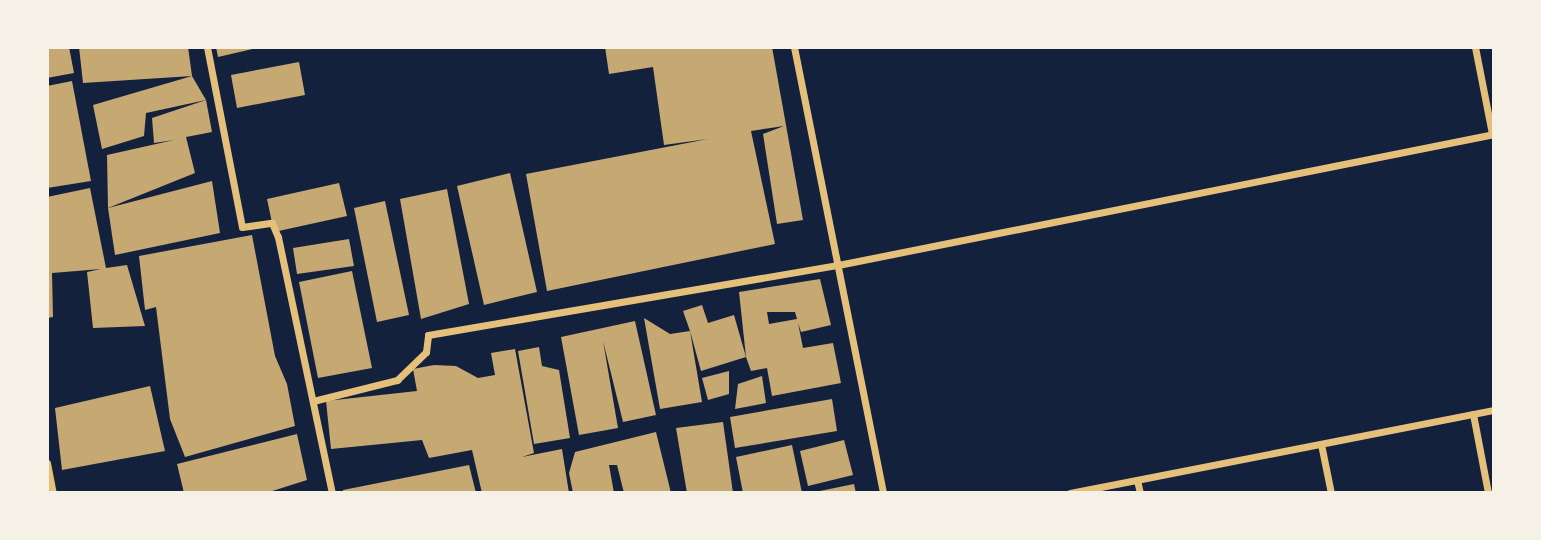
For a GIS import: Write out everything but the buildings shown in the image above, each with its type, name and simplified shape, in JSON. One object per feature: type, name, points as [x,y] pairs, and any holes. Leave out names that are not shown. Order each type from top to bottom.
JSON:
[{"type":"street","points":[[207,47],[242,228],[272,223],[278,237],[332,493]]},
{"type":"street","points":[[794,47],[883,493]]},
{"type":"street","points":[[313,401],[397,380],[426,352],[428,335],[838,265],[1493,134],[1475,47]]},
{"type":"street","points":[[1070,493],[1494,410]]},
{"type":"street","points":[[1473,414],[1488,493]]},
{"type":"street","points":[[1321,444],[1331,493]]},
{"type":"street","points":[[47,463],[53,493]]},
{"type":"street","points":[[1138,480],[1140,493]]}]
